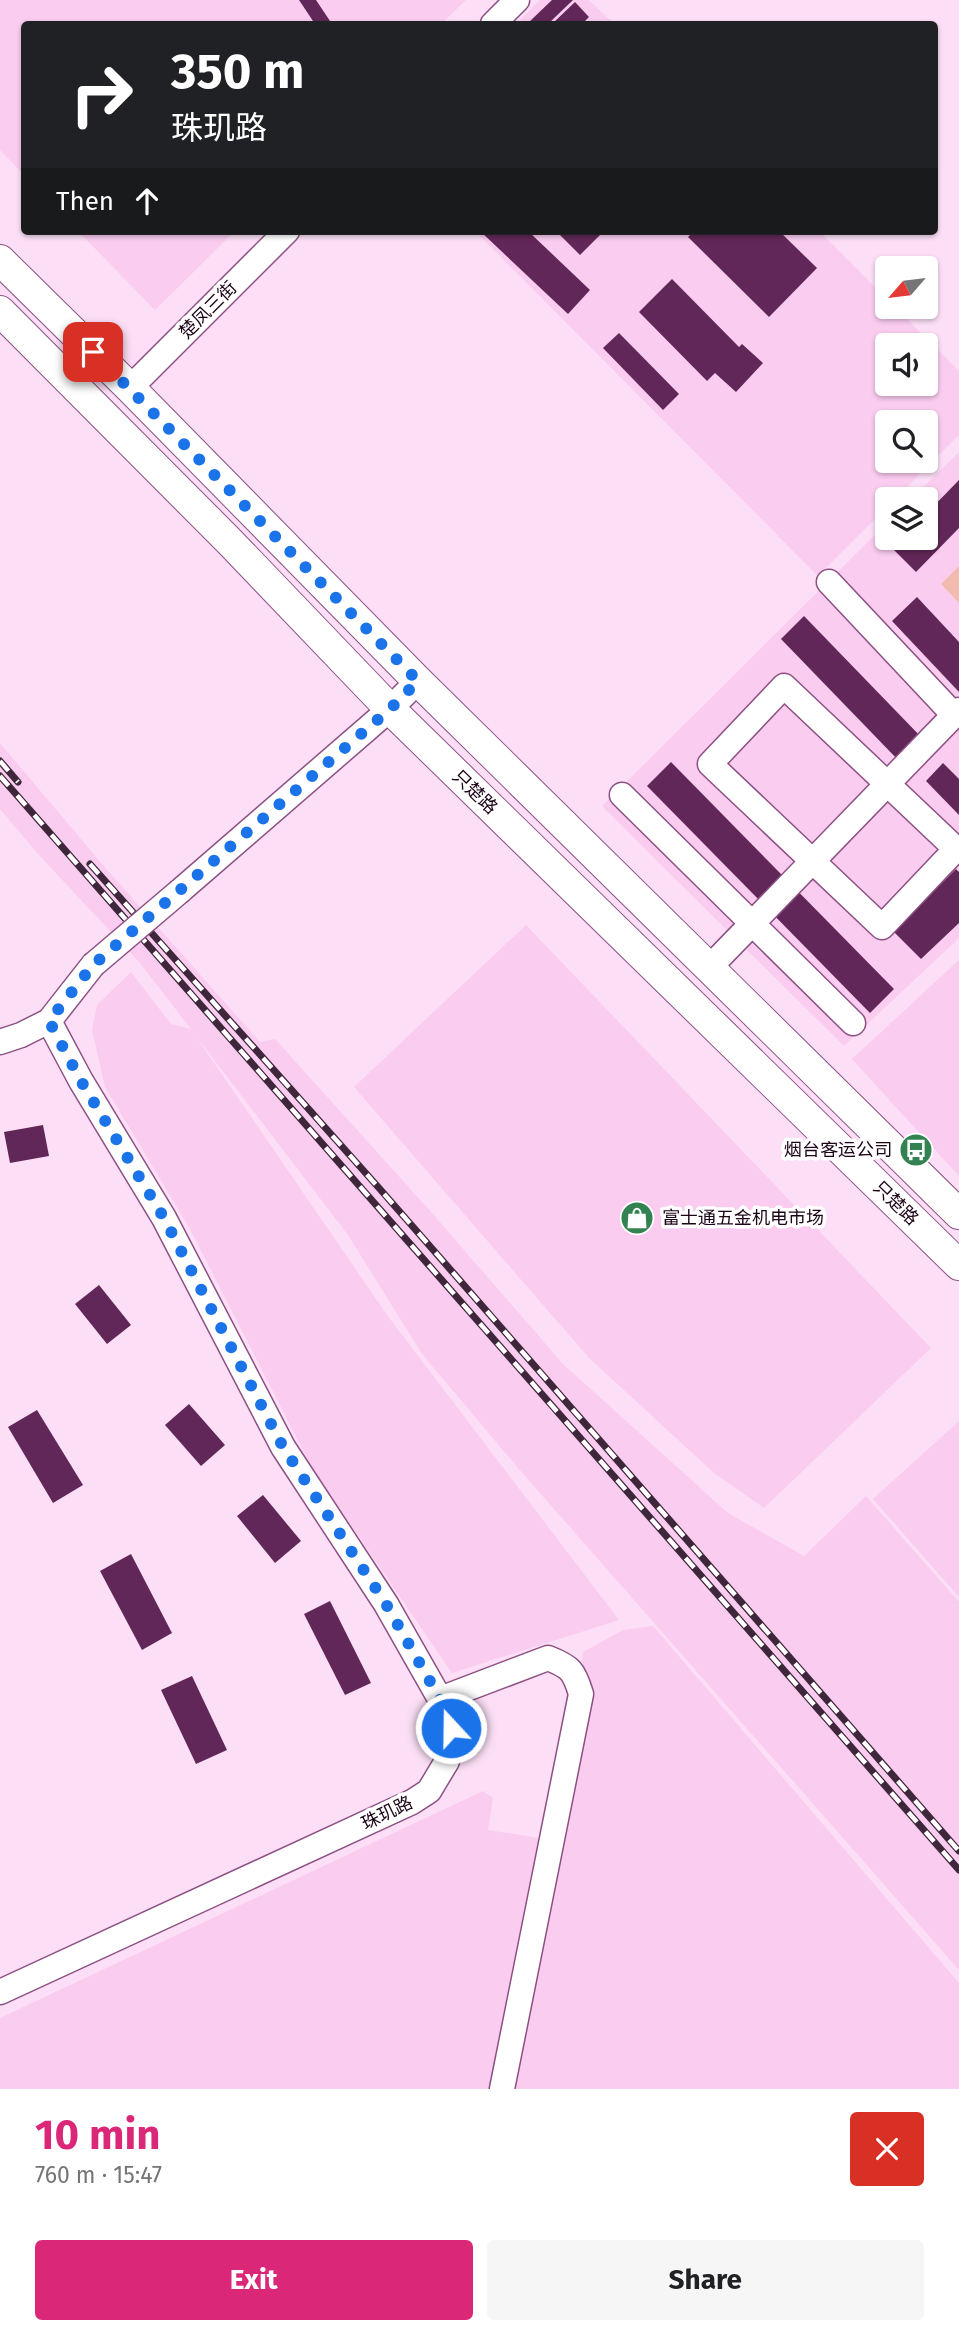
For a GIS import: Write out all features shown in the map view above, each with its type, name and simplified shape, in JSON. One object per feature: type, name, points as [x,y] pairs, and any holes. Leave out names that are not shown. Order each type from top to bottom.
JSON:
[{"type":"main road","name":"只楚路","points":[[0,260],[418,681],[959,1214]]},
{"type":"main road","name":"只楚路","points":[[0,310],[230,542],[390,709],[959,1265]]},
{"type":"street","points":[[496,21],[517,0]]},
{"type":"street","name":"楚凤三街","points":[[130,388],[283,235]]},
{"type":"street","points":[[709,968],[957,713],[829,582]]},
{"type":"street","points":[[0,1042],[49,1021],[93,965],[390,709],[418,681]]},
{"type":"street","points":[[784,686],[888,784],[956,849],[881,927],[710,764],[784,686]]},
{"type":"street","points":[[622,795],[853,1023]]},
{"type":"street","name":"珠玑路","points":[[0,1992],[412,1802],[429,1791],[447,1762],[451,1728],[440,1699],[386,1604],[283,1447],[164,1218],[81,1081],[49,1021]]},
{"type":"street","points":[[440,1699],[548,1658],[567,1665],[576,1677],[581,1694],[502,2089]]},
{"type":"shaded area","points":[[0,0],[466,0],[444,21],[21,21],[21,172],[0,150]]},
{"type":"shaded area","points":[[540,0],[589,0],[611,21],[519,21]]},
{"type":"shaded area","points":[[82,235],[231,235],[155,310]]},
{"type":"shaded area","points":[[479,235],[823,235],[875,287],[875,319],[907,319],[921,333],[875,333],[875,396],[938,396],[938,350],[959,371],[959,435],[938,456],[938,410],[875,410],[875,473],[921,473],[907,487],[875,487],[875,519],[818,576]]},
{"type":"shaded area","points":[[959,452],[959,938],[844,1046],[602,806],[875,535],[875,550],[938,550],[938,487],[923,487]]},
{"type":"shaded area","points":[[959,566],[959,603],[941,584]]},
{"type":"shaded area","points":[[0,743],[102,864],[260,1042],[275,1039],[432,1213],[563,1364],[728,1513],[804,1556],[866,1496],[959,1602],[959,1970],[518,1468],[422,1354],[348,1235],[195,1035],[387,1315],[619,1620],[452,1673],[313,1470],[190,1229],[105,1087],[92,1030],[97,1005],[131,972],[171,1024],[191,1029],[139,962],[38,854],[0,809]]},
{"type":"shaded area","name":"富士通五金机电市场","points":[[526,925],[931,1348],[764,1508],[714,1473],[589,1358],[354,1087]]},
{"type":"shaded area","points":[[959,960],[959,1176],[852,1059]]},
{"type":"shaded area","points":[[959,1421],[959,1597],[873,1499]]},
{"type":"shaded area","points":[[653,1626],[959,1983],[959,2089],[0,2089],[0,2018],[483,1791],[493,1798],[488,1830],[565,1842],[583,1652],[623,1630]]},
{"type":"building","points":[[299,0],[316,0],[330,21],[313,21]]},
{"type":"building","points":[[552,0],[573,0],[551,21],[530,21]]},
{"type":"building","points":[[575,2],[589,17],[585,21],[555,21]]},
{"type":"building","points":[[484,235],[532,235],[590,290],[568,314]]},
{"type":"building","points":[[560,235],[600,235],[580,255]]},
{"type":"building","points":[[783,235],[817,268],[769,317],[688,237]]},
{"type":"building","points":[[672,279],[739,347],[742,344],[763,363],[736,392],[715,373],[707,381],[639,312]]},
{"type":"building","points":[[619,333],[679,394],[663,410],[603,348]]},
{"type":"building","points":[[959,480],[959,528],[938,549],[938,502]]},
{"type":"building","points":[[894,550],[938,550],[916,572]]},
{"type":"building","points":[[917,597],[959,642],[959,692],[892,621]]},
{"type":"building","points":[[804,616],[924,740],[901,763],[781,639]]},
{"type":"building","points":[[671,762],[894,989],[870,1013],[647,786]]},
{"type":"building","points":[[943,763],[959,779],[959,815],[926,781]]},
{"type":"building","points":[[956,869],[959,872],[959,923],[921,959],[893,931]]},
{"type":"building","points":[[43,1125],[49,1156],[10,1163],[4,1132]]},
{"type":"building","points":[[99,1285],[131,1325],[107,1344],[75,1304]]},
{"type":"building","points":[[189,1404],[225,1445],[201,1466],[165,1425]]},
{"type":"building","points":[[37,1410],[83,1485],[53,1503],[8,1427]]},
{"type":"building","points":[[263,1495],[301,1541],[275,1563],[237,1516]]},
{"type":"building","points":[[131,1554],[172,1633],[142,1650],[100,1571]]},
{"type":"building","points":[[330,1601],[371,1683],[345,1695],[304,1614]]},
{"type":"building","points":[[192,1676],[227,1750],[196,1764],[161,1690]]},
{"type":"railway","points":[[0,761],[18,782]]},
{"type":"railway","points":[[0,776],[959,1870]]},
{"type":"railway","points":[[90,864],[379,1188],[959,1851]]},
{"type":"place","name":"烟台客运公司","points":[[916,1150]]},
{"type":"place","name":"富士通五金机电市场","points":[[637,1218]]},
{"type":"route","points":[[93,352],[418,681],[390,709],[93,965],[49,1021],[81,1081],[164,1218],[283,1447],[386,1604],[440,1699],[451,1728]]}]
